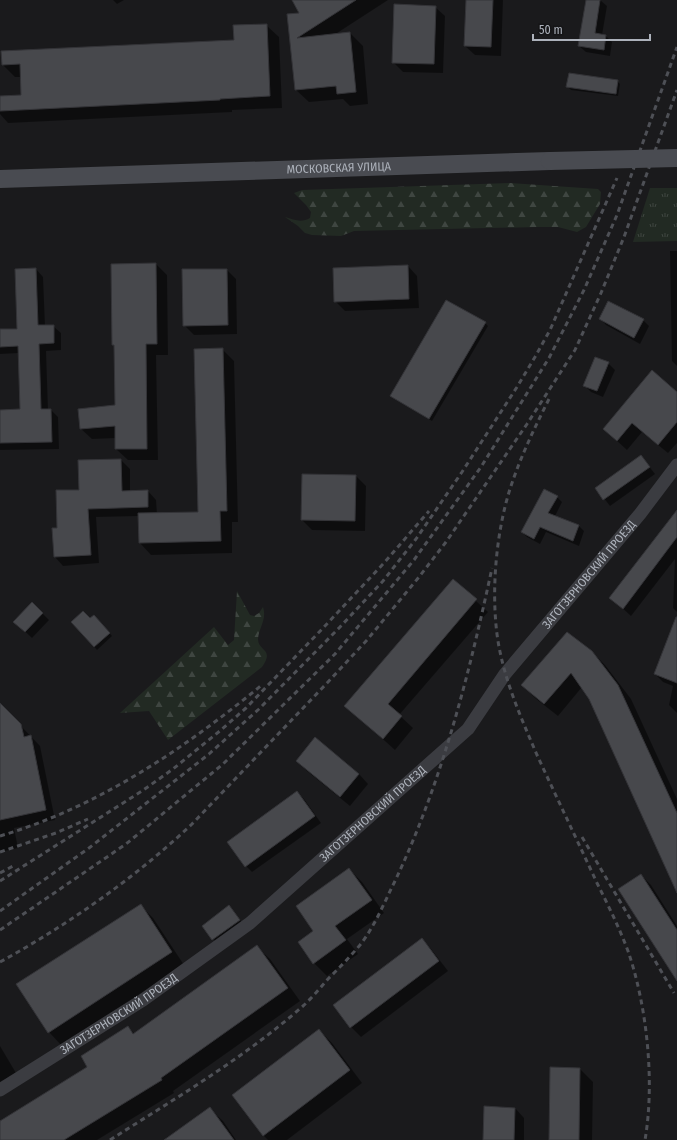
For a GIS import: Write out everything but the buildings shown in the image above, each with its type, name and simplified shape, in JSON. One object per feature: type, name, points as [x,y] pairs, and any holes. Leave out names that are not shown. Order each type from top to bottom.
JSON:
[{"type":"main road","name":"МОСКОВСКАЯ УЛИЦА","points":[[0,178],[677,158]]},
{"type":"street","name":"ЗАГОТЗЕРНОВСКИЙ ПРОЕЗД","points":[[0,1090],[143,1000],[250,923],[468,729],[505,674],[640,514],[677,465]]},
{"type":"green space","points":[[510,183],[598,189],[601,192],[600,204],[586,227],[577,232],[558,227],[538,227],[354,231],[341,236],[312,235],[305,233],[285,217],[301,221],[310,218],[311,212],[294,193],[302,190]]},
{"type":"green space","points":[[650,188],[677,188],[677,241],[633,242]]},
{"type":"green space","points":[[237,591],[250,615],[254,616],[259,613],[263,607],[264,616],[258,639],[260,646],[265,651],[267,656],[262,667],[168,740],[149,711],[120,713],[214,627],[228,645],[234,640]]},
{"type":"railway","points":[[0,930],[126,844],[223,764],[335,654],[414,560],[481,467],[549,358],[584,290],[617,215],[677,47]]},
{"type":"railway","points":[[0,962],[51,932],[100,899],[148,863],[192,824],[367,640],[419,577],[446,542],[527,424],[575,350],[624,237],[677,90]]},
{"type":"railway","points":[[0,911],[89,848],[209,754],[259,709],[383,581],[416,539],[462,472],[535,357],[550,330],[617,178]]},
{"type":"railway","points":[[549,399],[518,466],[510,489],[502,522],[495,574],[495,608],[498,642],[511,692],[537,755],[617,925],[635,973],[644,1020],[649,1069],[648,1117],[645,1140]]},
{"type":"railway","points":[[0,881],[142,791],[173,769],[221,730],[246,708],[324,627],[384,563],[429,511]]},
{"type":"railway","points":[[110,1140],[209,1077],[280,1025],[310,1000],[365,938],[375,922],[395,881],[412,844],[427,805],[464,688],[492,568]]},
{"type":"railway","points":[[0,836],[36,824],[71,809],[139,774],[202,731],[263,684]]},
{"type":"railway","points":[[0,852],[56,833],[88,819]]},
{"type":"railway","points":[[582,837],[674,993]]},
{"type":"railway","points":[[0,873],[15,865]]}]
